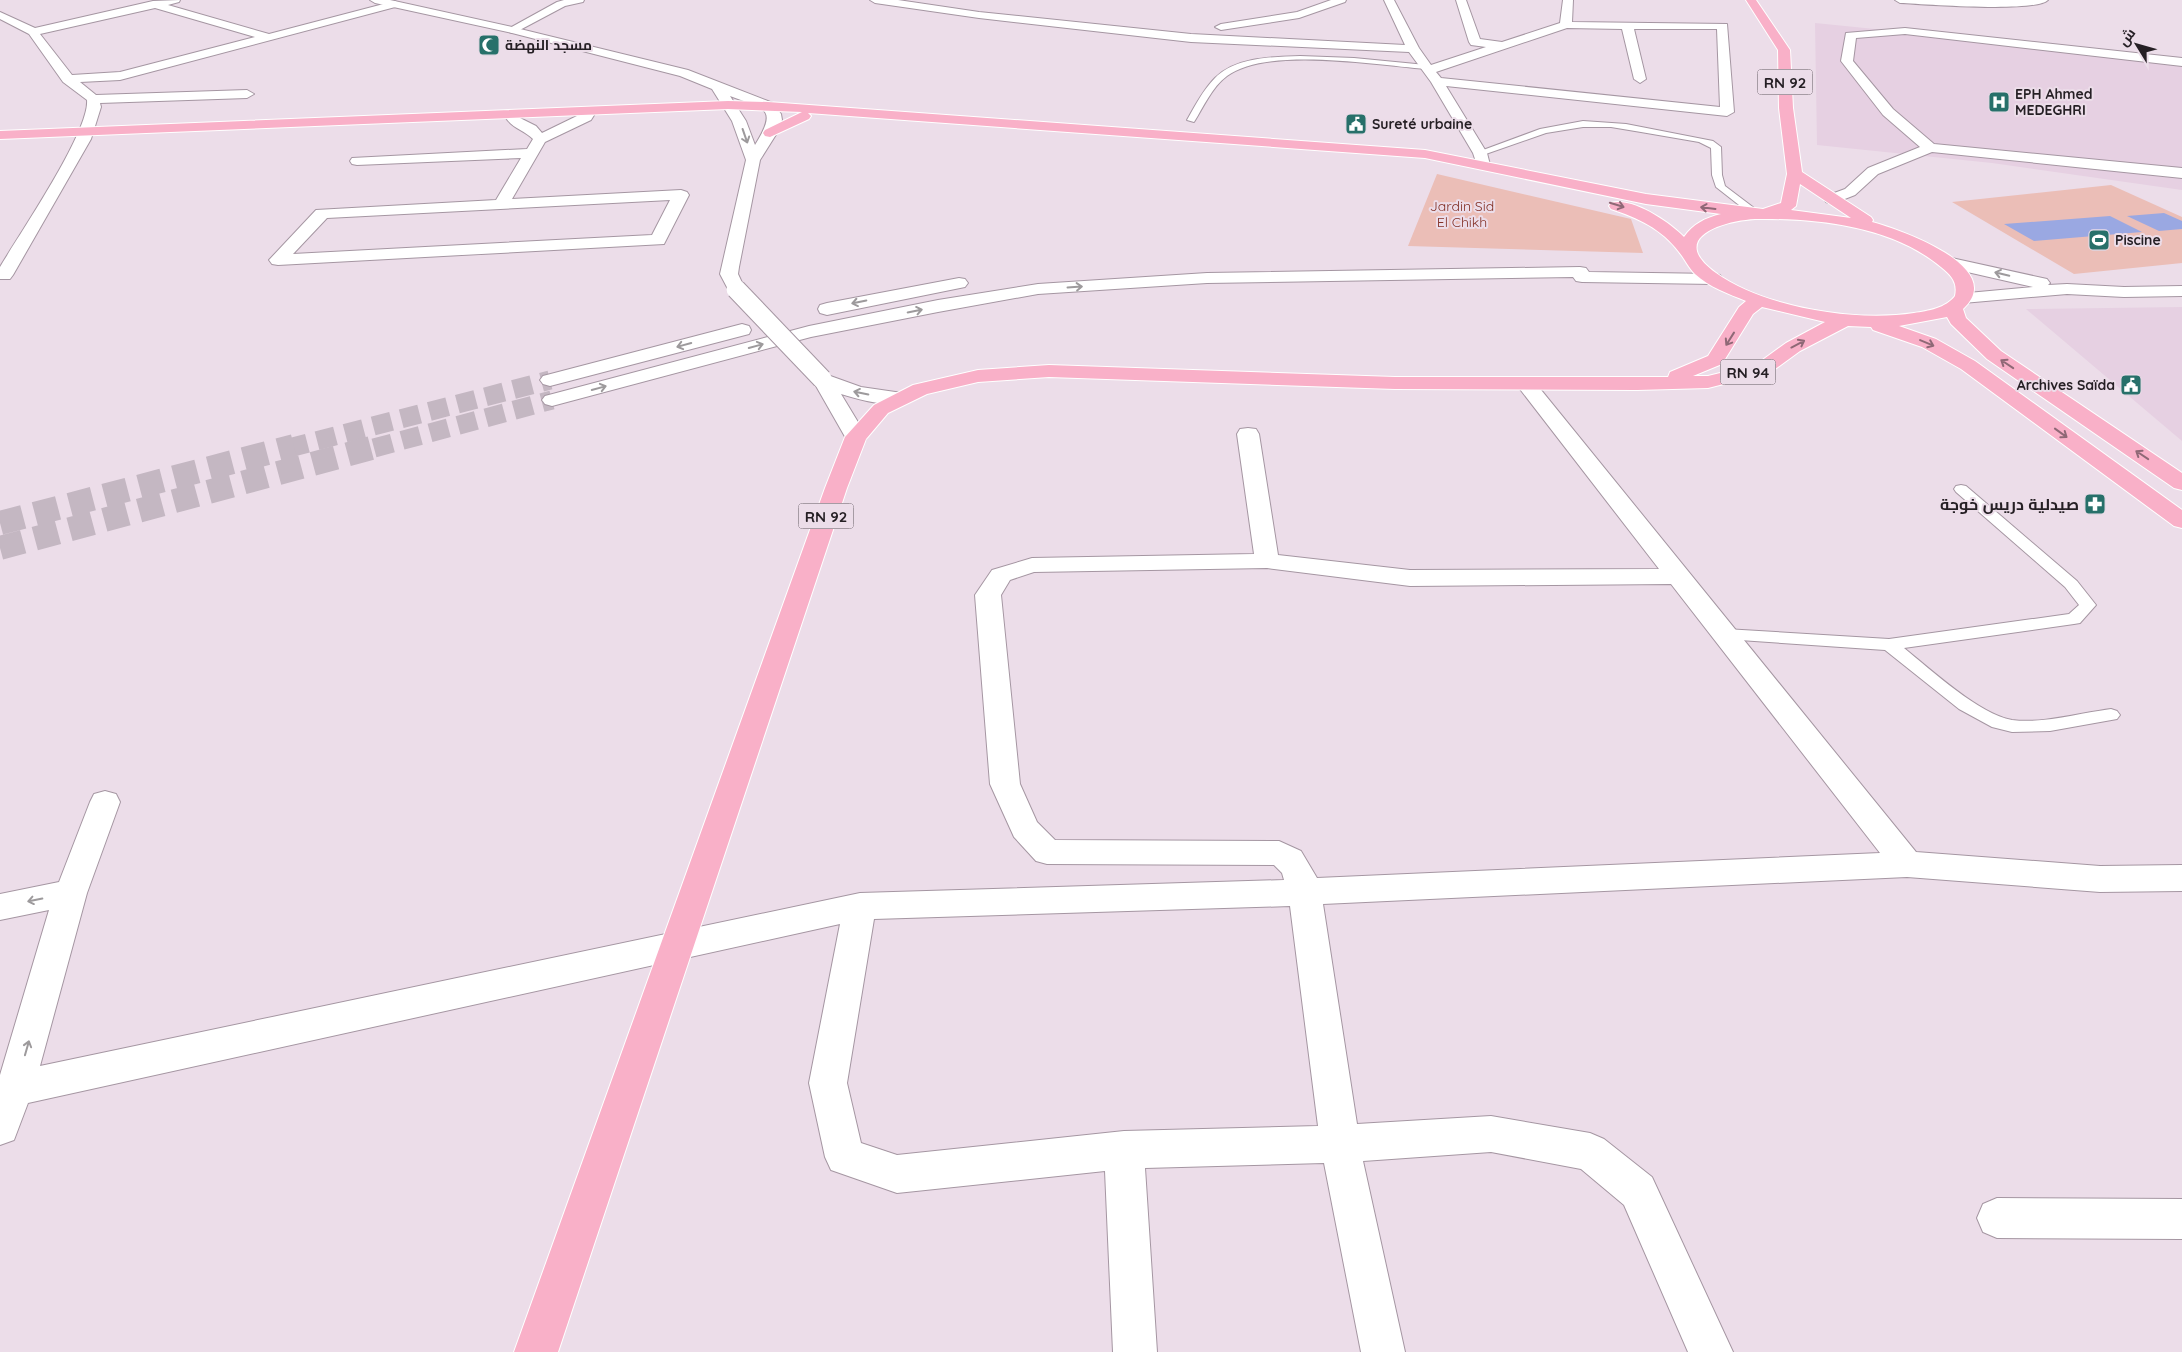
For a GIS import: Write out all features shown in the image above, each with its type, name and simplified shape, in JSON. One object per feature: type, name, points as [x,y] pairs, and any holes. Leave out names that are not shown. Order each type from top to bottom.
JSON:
[{"type":"main road","name":"RN 92","points":[[1752,0],[1784,50],[1786,108],[1795,174]]},
{"type":"main road","points":[[0,135],[86,135],[731,109],[989,124],[1482,159],[1646,200],[1761,214],[1804,215],[1846,222],[1886,232],[1921,246],[1947,262],[1960,274],[1965,286],[1958,302],[1958,320],[1994,355],[2182,483]]},
{"type":"main road","points":[[771,110],[804,116],[989,124]]},
{"type":"main road","points":[[770,133],[804,116]]},
{"type":"main road","points":[[0,142],[86,135]]},
{"type":"main road","points":[[1265,145],[1445,167],[1588,197],[1639,212],[1668,229],[1685,257],[1714,279],[1758,300],[1801,312],[1856,320],[1918,319],[1939,314],[1958,302]]},
{"type":"main road","points":[[1685,257],[1690,237],[1703,226],[1726,218],[1761,214],[1788,206],[1795,174],[1886,232]]},
{"type":"main road","name":"RN 94","points":[[1636,384],[1674,377],[1715,360],[1746,311],[1758,300]]},
{"type":"main road","points":[[1856,320],[1929,343],[1968,365],[2182,521]]},
{"type":"main road","name":"RN 94","points":[[1636,384],[1708,382],[1764,368],[1793,347],[1856,320]]},
{"type":"main road","name":"RN 92","points":[[536,1352],[836,488],[856,437],[881,408],[920,389],[978,376],[1049,371],[1395,383],[1636,384]]},
{"type":"street","points":[[138,0],[269,37]]},
{"type":"street","points":[[33,32],[174,0]]},
{"type":"street","points":[[375,0],[512,30],[684,73],[716,84],[771,110],[775,120],[770,133],[753,160],[729,274],[736,289],[822,379],[856,437]]},
{"type":"street","points":[[68,78],[120,76],[412,0]]},
{"type":"street","points":[[512,30],[561,4],[579,0]]},
{"type":"street","points":[[875,0],[979,15],[1191,38],[1413,49]]},
{"type":"street","points":[[1191,38],[1209,29],[1299,15],[1341,0]]},
{"type":"street","points":[[1389,0],[1413,49],[1437,82],[1482,159]]},
{"type":"street","points":[[1461,0],[1475,42],[1503,46]]},
{"type":"street","points":[[1566,25],[1568,0]]},
{"type":"street","points":[[1900,0],[2011,4],[2043,0]]},
{"type":"street","points":[[0,15],[33,32],[68,78],[93,99],[247,94]]},
{"type":"street","points":[[1427,69],[1566,25],[1723,26],[1727,112],[1437,82]]},
{"type":"street","points":[[1627,25],[1640,79]]},
{"type":"street","points":[[1930,148],[1888,112],[1847,61],[1850,35],[1905,31],[2182,62]]},
{"type":"street","points":[[716,84],[743,130],[753,160]]},
{"type":"street","points":[[4,275],[86,135],[94,107],[93,99]]},
{"type":"street","points":[[501,204],[540,138],[585,115]]},
{"type":"street","points":[[516,118],[540,138]]},
{"type":"street","points":[[1832,199],[1850,192],[1873,171],[1930,148],[2182,173]]},
{"type":"street","points":[[357,161],[532,152]]},
{"type":"street","points":[[681,195],[658,240],[278,260],[322,213],[501,204],[681,195]]},
{"type":"street","points":[[1394,258],[1592,260]]},
{"type":"street","points":[[1947,262],[2067,289],[2124,292],[2182,291]]},
{"type":"street","points":[[1017,275],[1056,271]]},
{"type":"street","points":[[552,400],[809,332],[938,306],[1038,290],[1207,278],[1354,275],[1580,272],[1582,276],[1714,279]]},
{"type":"street","points":[[814,312],[898,294],[978,280]]},
{"type":"street","points":[[1958,302],[2067,289]]},
{"type":"street","points":[[550,380],[787,319]]},
{"type":"street","points":[[822,379],[847,390],[875,396],[902,398]]},
{"type":"street","points":[[1526,384],[1906,864]]},
{"type":"street","points":[[1248,434],[1267,561]]},
{"type":"street","points":[[1383,1352],[1340,1144],[1305,892],[1294,864],[1287,856],[1279,853],[1047,852],[1024,829],[1005,784],[988,596],[1001,574],[1032,565],[1267,561],[1410,578],[1679,576]]},
{"type":"street","points":[[0,1127],[8,1090],[71,893],[105,802]]},
{"type":"street","points":[[8,1090],[860,906],[1305,892],[1906,864],[2100,879],[2182,878]]},
{"type":"street","points":[[0,907],[71,893]]},
{"type":"street","points":[[860,906],[828,1083],[845,1157],[897,1174],[1124,1150],[1340,1144],[1491,1134],[1590,1152],[1638,1191],[1711,1352]]},
{"type":"street","points":[[1124,1150],[1135,1352]]},
{"type":"street","points":[[1997,1218],[2182,1219]]},
{"type":"lane","points":[[1191,120],[1214,84],[1230,70],[1276,58],[1302,58],[1427,69]]},
{"type":"lane","points":[[1482,159],[1546,130],[1583,124],[1614,126],[1700,140],[1716,147],[1717,175],[1721,187],[1761,214]]},
{"type":"lane","points":[[1725,634],[1889,644],[2074,619],[2088,605],[2071,584],[1960,489]]},
{"type":"lane","points":[[1889,644],[1975,712],[2011,726],[2038,725],[2111,715]]},
{"type":"shaded area","name":"EPH Ahmed MEDEGHRI","points":[[1815,23],[2182,60],[2182,190],[1992,163],[1817,145]]},
{"type":"shaded area","points":[[2182,307],[2182,441],[2026,309]]},
{"type":"green space","name":"Jardin Sid El Chikh","points":[[1437,174],[1631,219],[1643,253],[1408,246]]},
{"type":"green space","name":"Piscine","points":[[2111,185],[2182,217],[2182,263],[2074,274],[1952,202]]},
{"type":"water","points":[[2164,213],[2182,221],[2182,229],[2159,231],[2127,216]]},
{"type":"water","points":[[2110,216],[2142,232],[2034,241],[2004,224]]},
{"type":"tunnel","points":[[289,448],[550,380]]},
{"type":"tunnel","points":[[374,448],[552,400]]},
{"type":"tunnel","points":[[0,523],[294,446]]},
{"type":"tunnel","points":[[0,548],[379,446]]},
{"type":"place","name":"مسجد النهضة","points":[[489,45]]},
{"type":"place","name":"EPH Ahmed MEDEGHRI","points":[[1999,102]]},
{"type":"place","name":"Sureté urbaine","points":[[1356,124]]},
{"type":"place","name":"Piscine","points":[[2099,240]]},
{"type":"place","name":"Archives Saïda","points":[[2131,385]]},
{"type":"place","name":"صيدلية دريس خوجة","points":[[2095,504]]}]
